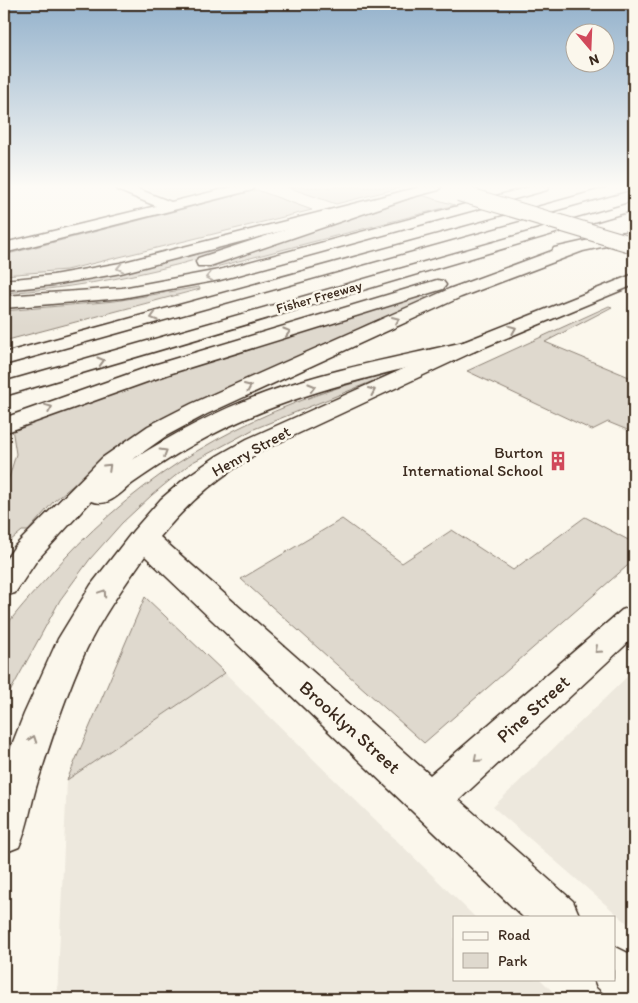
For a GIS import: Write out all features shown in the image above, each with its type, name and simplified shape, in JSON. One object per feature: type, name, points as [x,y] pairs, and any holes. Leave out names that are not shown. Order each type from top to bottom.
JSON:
[{"type":"main road","points":[[4,248],[60,234]]},
{"type":"main road","points":[[4,285],[120,268],[251,234]]},
{"type":"main road","points":[[4,301],[106,286],[156,276],[231,254],[289,234]]},
{"type":"main road","points":[[4,301],[122,292],[220,275],[373,234]]},
{"type":"main road","points":[[234,294],[348,254],[421,234]]},
{"type":"main road","name":"Fisher Freeway","points":[[4,358],[451,234]]},
{"type":"main road","name":"Fisher Freeway","points":[[4,389],[540,234]]},
{"type":"main road","points":[[512,242],[535,243],[571,234]]},
{"type":"main road","points":[[596,234],[634,245]]},
{"type":"main road","points":[[4,426],[57,405],[228,350],[536,256],[634,235]]},
{"type":"main road","points":[[4,585],[26,553],[111,463],[157,432],[199,409],[455,293],[577,248]]},
{"type":"main road","name":"Henry Street","points":[[4,833],[16,785],[42,714],[70,648],[102,593],[143,538],[171,505],[197,482],[226,461],[256,444],[468,347],[634,279]]},
{"type":"main road","points":[[26,553],[117,481],[218,422],[273,398],[356,374],[468,347]]},
{"type":"main road","name":"Brooklyn Street","points":[[143,538],[556,916]]},
{"type":"main road","name":"Pine Street","points":[[431,800],[634,618]]},
{"type":"main road","points":[[616,972],[634,988]]},
{"type":"shaded area","points":[[634,670],[634,929],[493,807]]},
{"type":"shaded area","points":[[225,673],[474,916],[453,916],[453,980],[541,980],[560,999],[57,999],[67,780]]},
{"type":"green space","points":[[86,234],[214,234],[66,270],[4,275],[4,255]]},
{"type":"green space","points":[[266,234],[275,234],[209,256],[114,279],[4,293],[4,289],[45,285]]},
{"type":"green space","points":[[305,234],[344,234],[208,269],[205,267]]},
{"type":"green space","points":[[199,287],[200,289],[4,341],[4,311],[115,301]]},
{"type":"green space","points":[[422,296],[428,299],[368,324],[93,469],[54,501],[28,531],[22,531],[4,546],[5,491],[16,454],[12,428],[191,367]]},
{"type":"green space","points":[[609,306],[612,307],[545,342],[634,379],[634,429],[630,431],[608,422],[592,430],[467,371]]},
{"type":"green space","points":[[403,369],[254,429],[191,463],[152,495],[122,523],[90,559],[60,600],[4,703],[4,631],[11,619],[47,578],[110,515],[179,462],[254,420],[337,388]]},
{"type":"green space","points":[[585,517],[634,543],[634,560],[424,743],[241,579],[342,519],[402,563],[452,530],[513,570]]},
{"type":"green space","points":[[145,597],[225,673],[67,780]]},
{"type":"place","name":"Burton International School","points":[[558,461]]}]
